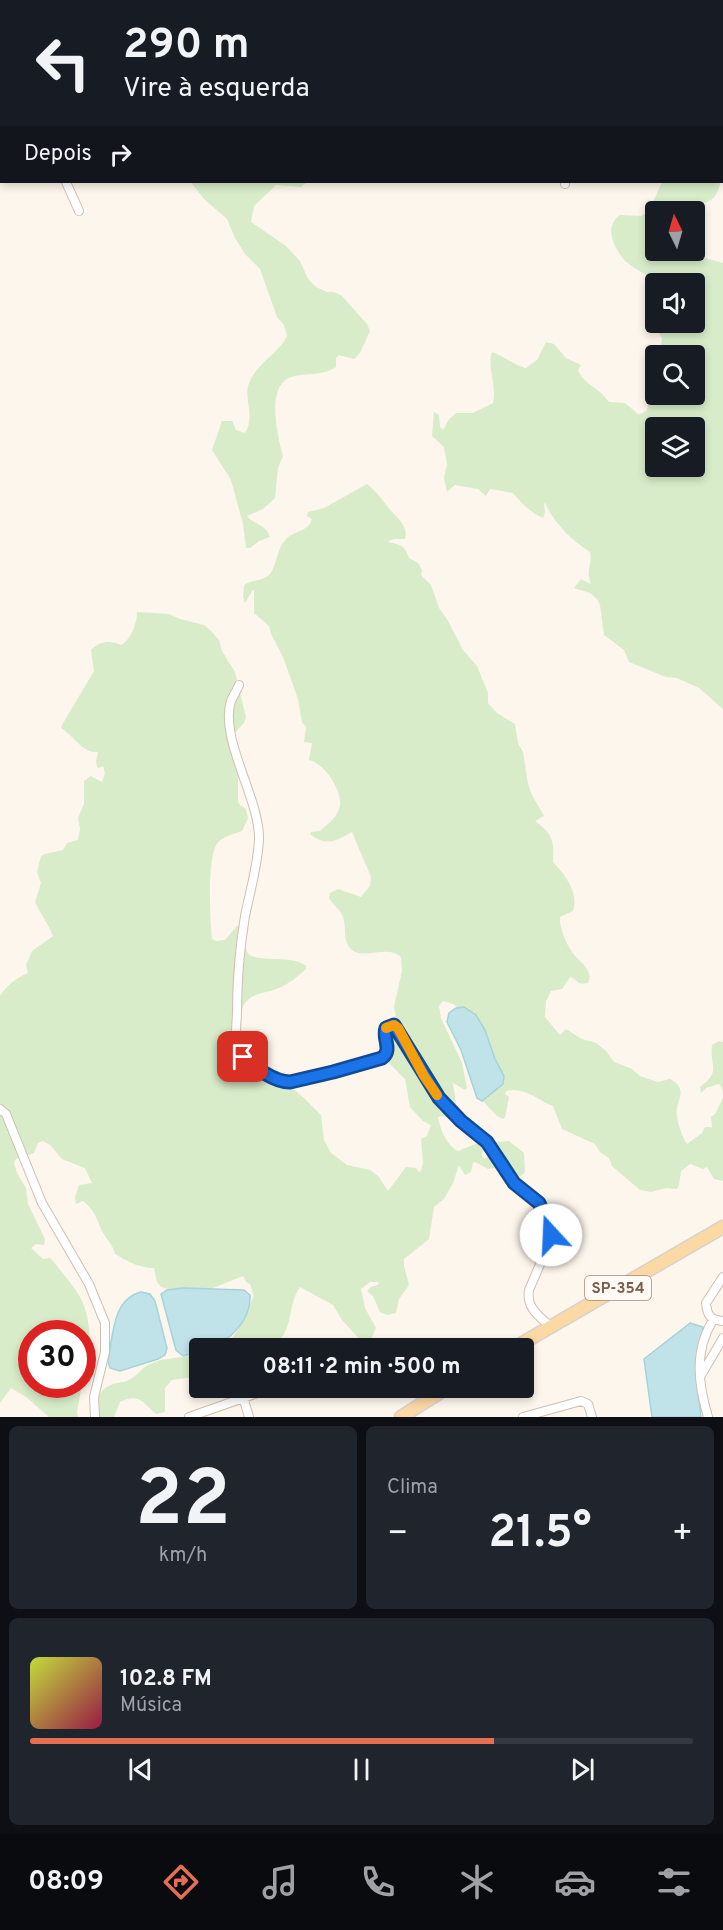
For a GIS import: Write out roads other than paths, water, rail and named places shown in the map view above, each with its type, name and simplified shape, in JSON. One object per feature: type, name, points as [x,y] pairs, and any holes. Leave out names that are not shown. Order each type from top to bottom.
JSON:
[{"type":"main road","name":"SP-354","points":[[532,1338],[723,1227]]},
{"type":"main road","points":[[401,1417],[429,1399]]},
{"type":"street","points":[[66,183],[79,211]]},
{"type":"street","points":[[239,685],[231,702],[230,724],[240,766],[256,814],[259,840],[241,956],[236,1041],[238,1049],[250,1064],[280,1080],[290,1082],[382,1058],[386,1055],[387,1050],[384,1031],[394,1025],[439,1098],[461,1121],[487,1142],[514,1183],[534,1198],[543,1211],[550,1228],[550,1241],[529,1290],[528,1299],[529,1305],[551,1327]]},
{"type":"street","points":[[0,1109],[6,1114],[42,1203],[89,1284],[105,1323],[105,1352],[94,1397],[95,1417]]},
{"type":"street","points":[[723,1277],[706,1303],[706,1310],[713,1320],[723,1321]]},
{"type":"street","points":[[708,1417],[699,1378],[703,1338],[713,1320]]},
{"type":"street","points":[[699,1378],[723,1338]]},
{"type":"street","points":[[189,1417],[243,1398],[249,1417]]},
{"type":"street","points":[[523,1417],[581,1401],[588,1404],[592,1417]]},
{"type":"water","points":[[464,1007],[476,1015],[485,1030],[495,1059],[504,1076],[503,1084],[482,1101],[477,1098],[461,1050],[447,1022],[449,1013],[456,1008]]},
{"type":"water","points":[[183,1288],[244,1290],[250,1295],[249,1305],[241,1323],[228,1338],[189,1338],[189,1354],[183,1356],[176,1350],[161,1294],[167,1290]]},
{"type":"water","points":[[141,1292],[150,1294],[155,1301],[167,1348],[165,1355],[120,1371],[110,1368],[108,1361],[119,1311],[124,1302]]},
{"type":"water","points":[[690,1323],[703,1327],[696,1373],[701,1417],[652,1417],[644,1359]]}]
